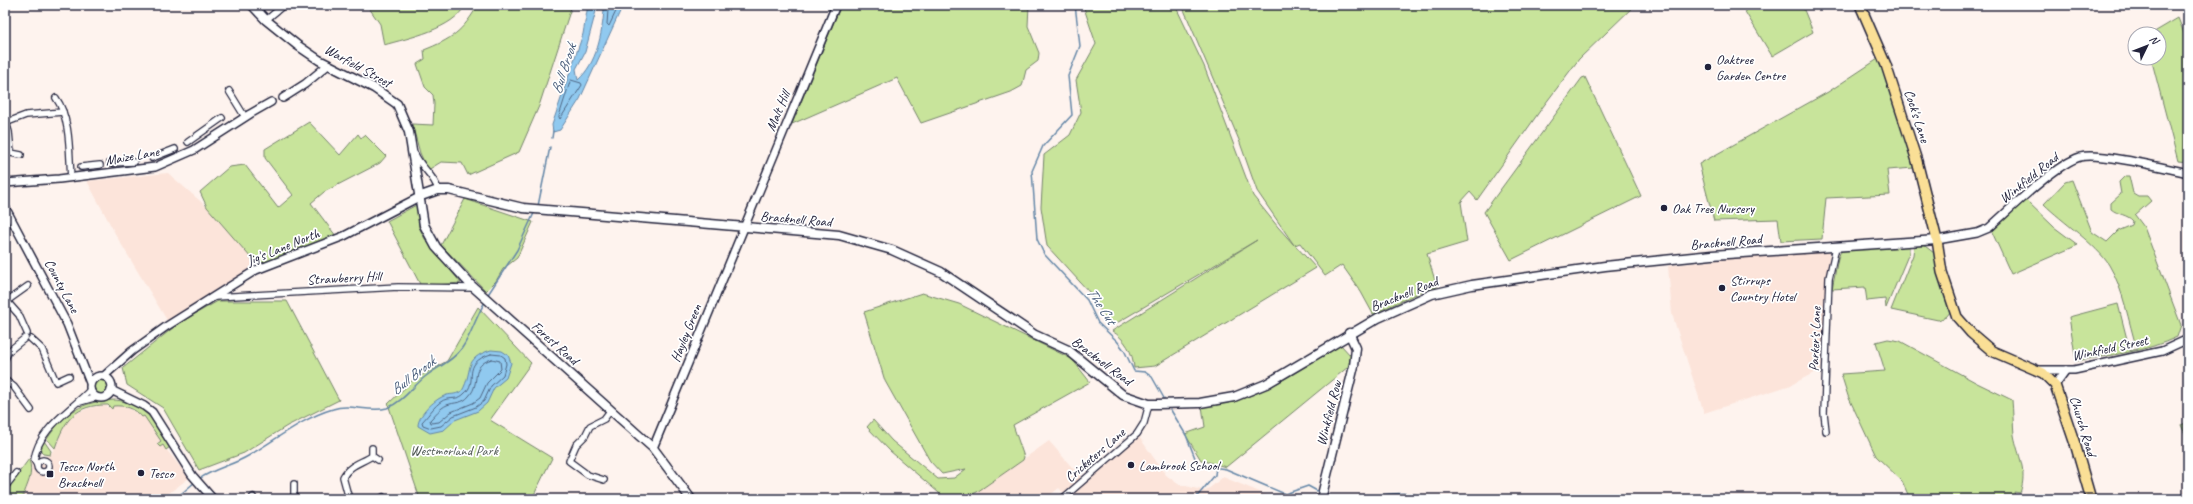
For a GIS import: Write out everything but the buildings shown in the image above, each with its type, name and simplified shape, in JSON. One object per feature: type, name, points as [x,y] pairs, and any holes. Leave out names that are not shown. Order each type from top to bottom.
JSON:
[{"type":"main road","name":"Warfield Street","points":[[252,5],[266,20],[297,45],[328,65],[374,88],[397,104],[409,132],[421,196]]},
{"type":"main road","name":"Cock's Lane","points":[[1860,5],[1886,65],[1917,162],[1938,240],[1942,272],[1957,317],[1971,333],[1992,351],[2036,370]]},
{"type":"main road","name":"Bracknell Road","points":[[421,196],[438,190],[449,190],[492,202],[536,209],[839,235],[892,250],[941,272],[1035,335],[1068,350],[1123,395],[1149,404],[1200,403],[1234,397],[1266,384],[1349,333],[1378,318],[1432,294],[1472,285],[1605,266],[1712,256],[1938,240]]},
{"type":"main road","name":"Forest Road","points":[[421,196],[422,214],[430,237],[442,254],[474,288],[653,448],[691,499]]},
{"type":"main road","name":"Winkfield Row","points":[[1321,499],[1354,366],[1356,348],[1349,333]]},
{"type":"main road","name":"Church Road","points":[[2036,370],[2049,378],[2055,385],[2076,447],[2091,499]]},
{"type":"street","points":[[266,20],[284,5]]},
{"type":"street","name":"Malt Hill","points":[[744,228],[836,5]]},
{"type":"street","points":[[283,98],[306,84],[328,65]]},
{"type":"street","points":[[229,92],[245,117]]},
{"type":"street","points":[[56,98],[62,112],[71,178]]},
{"type":"street","name":"Maize Lane","points":[[5,183],[124,172],[139,170],[170,162],[206,143],[271,102]]},
{"type":"street","points":[[21,155],[11,153],[10,132],[5,122],[26,114],[62,112]]},
{"type":"street","points":[[188,142],[222,118]]},
{"type":"street","points":[[199,134],[206,143]]},
{"type":"street","points":[[152,158],[175,149]]},
{"type":"street","points":[[413,150],[421,166],[431,177],[449,190]]},
{"type":"street","points":[[166,153],[170,162]]},
{"type":"street","name":"Winkfield Road","points":[[1938,240],[1977,233],[1989,228],[2052,173],[2078,158],[2097,156],[2188,173]]},
{"type":"street","points":[[110,163],[123,164],[134,162]]},
{"type":"street","points":[[123,164],[124,172]]},
{"type":"street","points":[[81,167],[100,165]]},
{"type":"street","points":[[92,166],[93,175]]},
{"type":"street","points":[[431,177],[438,190]]},
{"type":"street","name":"Jig's Lane North","points":[[90,386],[101,376],[123,361],[132,351],[167,326],[216,297],[256,270],[344,236],[421,196]]},
{"type":"street","name":"County Lane","points":[[5,207],[67,324],[90,386]]},
{"type":"street","name":"County Lane","points":[[5,211],[12,220]]},
{"type":"street","name":"Hayley Green","points":[[653,448],[744,228]]},
{"type":"street","name":"Parker's Lane","points":[[1826,431],[1824,413],[1829,278],[1836,247]]},
{"type":"street","points":[[28,286],[6,300],[19,315],[28,340],[31,339],[42,349],[56,382],[69,376]]},
{"type":"street","name":"Strawberry Hill","points":[[216,297],[398,287],[474,288]]},
{"type":"street","points":[[5,359],[9,351],[26,335]]},
{"type":"street","name":"Winkfield Street","points":[[2036,370],[2066,370],[2162,350],[2188,339]]},
{"type":"street","name":"Jig's Lane North","points":[[109,390],[123,361]]},
{"type":"street","points":[[83,365],[101,376],[109,390],[144,406],[158,419],[192,475],[210,497]]},
{"type":"street","points":[[2055,385],[2066,370]]},
{"type":"street","points":[[5,380],[14,386],[30,410]]},
{"type":"street","points":[[38,445],[39,455],[42,460],[49,463],[48,471],[41,472],[34,460],[38,445],[58,418],[74,405],[90,386],[97,397]]},
{"type":"street","points":[[74,405],[97,397],[109,390]]},
{"type":"street","name":"Cricketers Lane","points":[[1062,499],[1138,434],[1144,423],[1149,404]]},
{"type":"street","points":[[604,480],[588,476],[570,463],[569,460],[576,445],[585,436],[590,426],[604,419],[610,411]]},
{"type":"street","points":[[372,448],[372,456]]},
{"type":"street","points":[[372,456],[378,460]]},
{"type":"street","points":[[349,499],[343,477],[351,467],[372,456]]},
{"type":"street","points":[[37,465],[42,460]]},
{"type":"street","points":[[5,487],[16,473]]},
{"type":"street","points":[[286,499],[295,499],[294,484]]},
{"type":"street","points":[[359,499],[364,499]]},
{"type":"shaded area","points":[[168,173],[207,207],[258,266],[168,322],[117,237],[87,181]]},
{"type":"shaded area","points":[[1830,252],[1821,369],[1791,385],[1704,413],[1672,314],[1668,266],[1743,257]]},
{"type":"shaded area","points":[[104,405],[113,409],[113,406],[116,405],[129,408],[142,417],[144,416],[161,441],[157,443],[162,444],[189,478],[161,499],[22,499],[32,469],[29,459],[50,455],[55,448],[64,424],[74,414],[89,408]]},
{"type":"shaded area","name":"Lambrook School","points":[[1137,434],[1166,475],[1178,484],[1206,491],[1223,477],[1277,499],[1069,499],[1059,488],[1045,499],[982,499],[977,492],[1049,441],[1084,481]]},
{"type":"green space","points":[[367,5],[465,5],[451,20],[441,26],[417,36],[384,45],[380,24]]},
{"type":"green space","points":[[478,5],[572,5],[539,106],[519,152],[468,175],[462,163],[441,162],[428,170],[420,153],[412,124],[433,125],[434,104],[433,95],[425,87],[417,64],[425,59],[424,50],[449,38],[462,28]]},
{"type":"green space","points":[[841,5],[1029,5],[1028,26],[1039,53],[1038,61],[1026,70],[1022,86],[1011,92],[921,123],[897,78],[792,124]]},
{"type":"green space","points":[[1083,5],[1175,5],[1204,66],[1253,196],[1294,245],[1257,191],[1239,140],[1182,5],[1635,5],[1579,59],[1542,108],[1477,200],[1470,192],[1461,202],[1467,242],[1427,254],[1437,287],[1425,290],[1373,314],[1361,292],[1342,265],[1325,276],[1300,243],[1295,245],[1316,268],[1155,366],[1134,368],[1128,346],[1117,334],[1112,331],[1257,240],[1115,324],[1106,320],[1090,293],[1047,246],[1041,207],[1044,155],[1070,135],[1081,112],[1076,80],[1096,44]]},
{"type":"green space","points":[[1741,5],[1802,5],[1813,32],[1772,56]]},
{"type":"green space","points":[[2178,18],[2188,43],[2188,162],[2178,161],[2153,66],[2167,66],[2167,26],[2164,26]]},
{"type":"green space","points":[[1878,59],[1885,73],[1914,168],[1887,170],[1890,195],[1826,198],[1822,239],[1781,241],[1778,219],[1714,221],[1699,164],[1828,92]]},
{"type":"green space","points":[[1585,77],[1641,196],[1511,260],[1484,212],[1582,78]]},
{"type":"green space","points":[[309,122],[340,155],[358,134],[361,138],[365,135],[386,156],[380,163],[324,192],[311,203],[336,236],[258,266],[207,207],[200,192],[229,167],[245,165],[278,208],[293,195],[265,158],[265,149]]},
{"type":"green space","points":[[2125,176],[2129,176],[2133,193],[2138,196],[2147,196],[2151,201],[2135,215],[2144,227],[2181,325],[2177,337],[2165,342],[2140,350],[2076,361],[2069,317],[2118,304],[2130,351],[2137,349],[2122,295],[2109,265],[2088,241],[2044,204],[2065,182],[2072,180],[2092,232],[2107,242],[2118,231],[2132,225],[2133,221],[2131,219],[2111,209],[2111,203],[2121,194],[2119,182]]},
{"type":"green space","points":[[465,199],[533,222],[517,258],[503,269],[496,281],[486,291],[441,245]]},
{"type":"green space","points":[[2024,201],[2027,201],[2054,227],[2078,245],[2011,274],[1992,232]]},
{"type":"green space","points":[[418,204],[419,227],[425,239],[461,283],[421,286],[387,221]]},
{"type":"green space","points":[[1909,245],[1909,253],[1886,308],[1885,299],[1867,301],[1865,287],[1832,289],[1838,258],[1841,251]]},
{"type":"green space","points":[[1914,246],[1925,246],[1934,253],[1952,310],[1946,317],[1938,320],[1891,310],[1913,255]]},
{"type":"green space","points":[[922,293],[959,304],[1072,359],[1090,382],[1013,425],[1024,457],[1023,460],[977,492],[963,499],[946,499],[890,451],[867,427],[873,420],[892,441],[938,479],[954,478],[966,469],[942,474],[930,461],[885,381],[864,312]]},
{"type":"green space","points":[[218,301],[287,301],[339,400],[287,426],[244,453],[199,470],[163,408],[127,385],[123,368],[179,323]]},
{"type":"green space","name":"Westmorland Park","points":[[478,307],[531,363],[490,420],[552,458],[532,499],[420,499],[388,404],[413,380],[447,361]]},
{"type":"green space","points":[[1888,339],[1900,341],[1977,383],[2012,400],[2014,435],[2023,470],[2020,493],[2014,492],[2016,499],[1910,499],[1902,481],[1876,456],[1848,396],[1841,374],[1885,371],[1876,342]]},
{"type":"green space","points":[[1341,345],[1351,356],[1348,367],[1226,467],[1201,460],[1185,434],[1205,427],[1202,406],[1239,400],[1257,393],[1292,375]]},
{"type":"green space","points":[[100,377],[106,380],[109,386],[106,392],[100,395],[94,392],[91,386],[94,380]]},
{"type":"green space","points":[[115,400],[134,405],[142,410],[154,422],[170,447],[166,450],[163,445],[160,447],[157,444],[161,441],[144,416],[142,417],[136,411],[129,408],[113,406],[112,409],[108,405],[97,405],[87,408],[72,416],[62,430],[55,448],[47,439],[61,422],[75,410],[93,403]]},
{"type":"green space","points":[[2188,422],[2188,440],[2181,425]]},
{"type":"green space","points":[[44,441],[51,451],[50,455],[43,454],[40,449]]},
{"type":"green space","points":[[29,459],[31,470],[28,484],[22,499],[5,499],[5,491]]},
{"type":"water","points":[[588,5],[623,5],[580,99],[560,130],[553,132],[552,125],[583,34]],"holes":[[[601,6],[604,10],[602,29],[594,57],[590,65],[578,80],[576,69],[585,52],[596,11]]]},
{"type":"water","points":[[491,350],[502,351],[508,355],[511,363],[506,378],[494,388],[487,403],[478,411],[455,420],[444,430],[430,433],[418,426],[421,417],[427,408],[444,396],[462,391],[466,384],[472,361],[482,353]]},
{"type":"waterway","name":"The Cut","points":[[1075,5],[1080,46],[1068,76],[1072,115],[1043,146],[1032,171],[1037,239],[1044,254],[1087,300],[1098,323],[1117,341],[1124,350],[1134,371],[1145,372],[1152,377],[1165,400]]},
{"type":"waterway","name":"Bull Brook","points":[[552,138],[553,131]]},
{"type":"waterway","name":"Bull Brook","points":[[538,206],[550,147]]},
{"type":"waterway","name":"Bull Brook","points":[[487,296],[517,250],[535,211]]},
{"type":"waterway","name":"Bull Brook","points":[[199,479],[211,472],[242,459],[300,424],[322,413],[340,407],[374,409],[387,408],[398,402],[421,380],[459,352],[469,337],[485,302]]},
{"type":"waterway","name":"The Cut","points":[[1169,407],[1186,435],[1199,465],[1226,469],[1285,494],[1308,486],[1319,492]]},
{"type":"waterway","points":[[1195,499],[1215,475],[1216,467]]},
{"type":"waterway","name":"Bull Brook","points":[[175,499],[195,482]]},
{"type":"waterway","name":"The Cut","points":[[1356,499],[1394,494],[1414,494],[1432,499]]},
{"type":"waterway","name":"The Cut","points":[[1324,495],[1340,499]]},
{"type":"place","name":"Oaktree Garden Centre","points":[[1708,67]]},
{"type":"place","name":"Oak Tree Nursery","points":[[1664,208]]},
{"type":"place","name":"Stirrups Country Hotel","points":[[1722,288]]},
{"type":"place","name":"Lambrook School","points":[[1131,465]]},
{"type":"place","name":"Tesco","points":[[141,473]]},
{"type":"place","name":"Tesco North Bracknell","points":[[50,474]]}]
